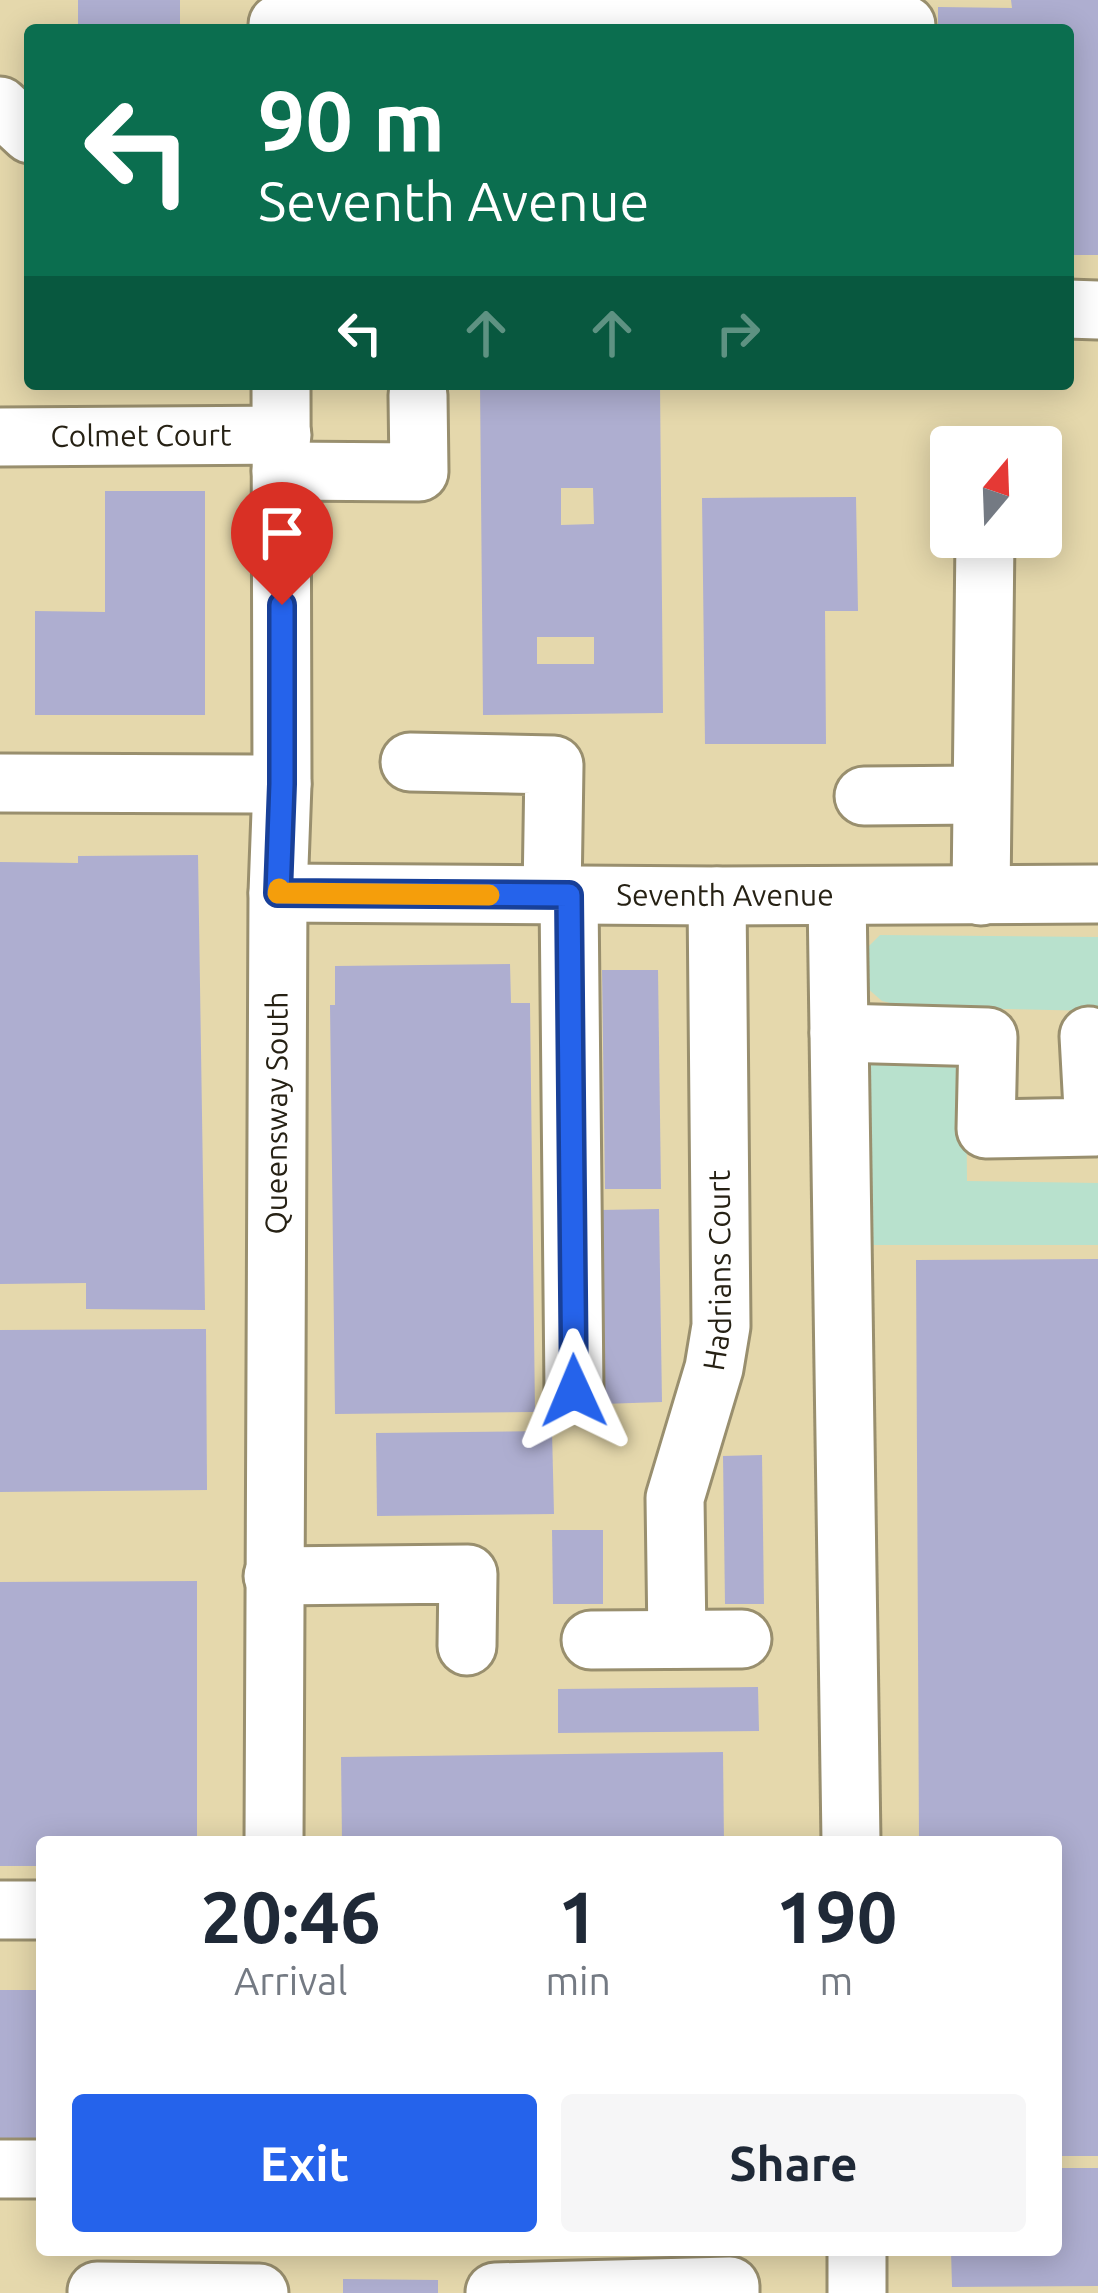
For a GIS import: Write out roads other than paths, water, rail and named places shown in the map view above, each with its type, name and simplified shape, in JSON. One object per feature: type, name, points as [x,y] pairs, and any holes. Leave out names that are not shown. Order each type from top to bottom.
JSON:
[{"type":"street","points":[[278,18],[912,18]]},
{"type":"street","points":[[0,106],[24,128]]},
{"type":"street","name":"Colmet Court","points":[[0,437],[281,430],[419,472],[418,395]]},
{"type":"street","name":"Queensway South","points":[[274,1836],[281,430]]},
{"type":"street","points":[[981,896],[985,558]]},
{"type":"street","points":[[410,762],[554,765],[574,1391]]},
{"type":"street","points":[[0,783],[282,784]]},
{"type":"street","points":[[864,796],[980,795]]},
{"type":"street","name":"Seventh Avenue","points":[[278,893],[1098,894]]},
{"type":"street","name":"Hadrians Court","points":[[677,1640],[675,1498],[714,1368],[721,1326],[718,896]]},
{"type":"street","points":[[837,896],[851,1836]]},
{"type":"street","points":[[839,1033],[988,1037],[986,1129],[1094,1127],[1089,1036]]},
{"type":"street","points":[[273,1576],[468,1574],[466,1646]]},
{"type":"street","points":[[591,1640],[742,1639]]},
{"type":"street","points":[[0,1910],[36,1910]]},
{"type":"street","points":[[0,2169],[36,2169]]},
{"type":"street","points":[[274,2256],[274,2293]]},
{"type":"street","points":[[857,2256],[857,2293]]},
{"type":"street","points":[[97,2278],[260,2293]]},
{"type":"street","points":[[495,2292],[730,2286],[730,2293]]}]
